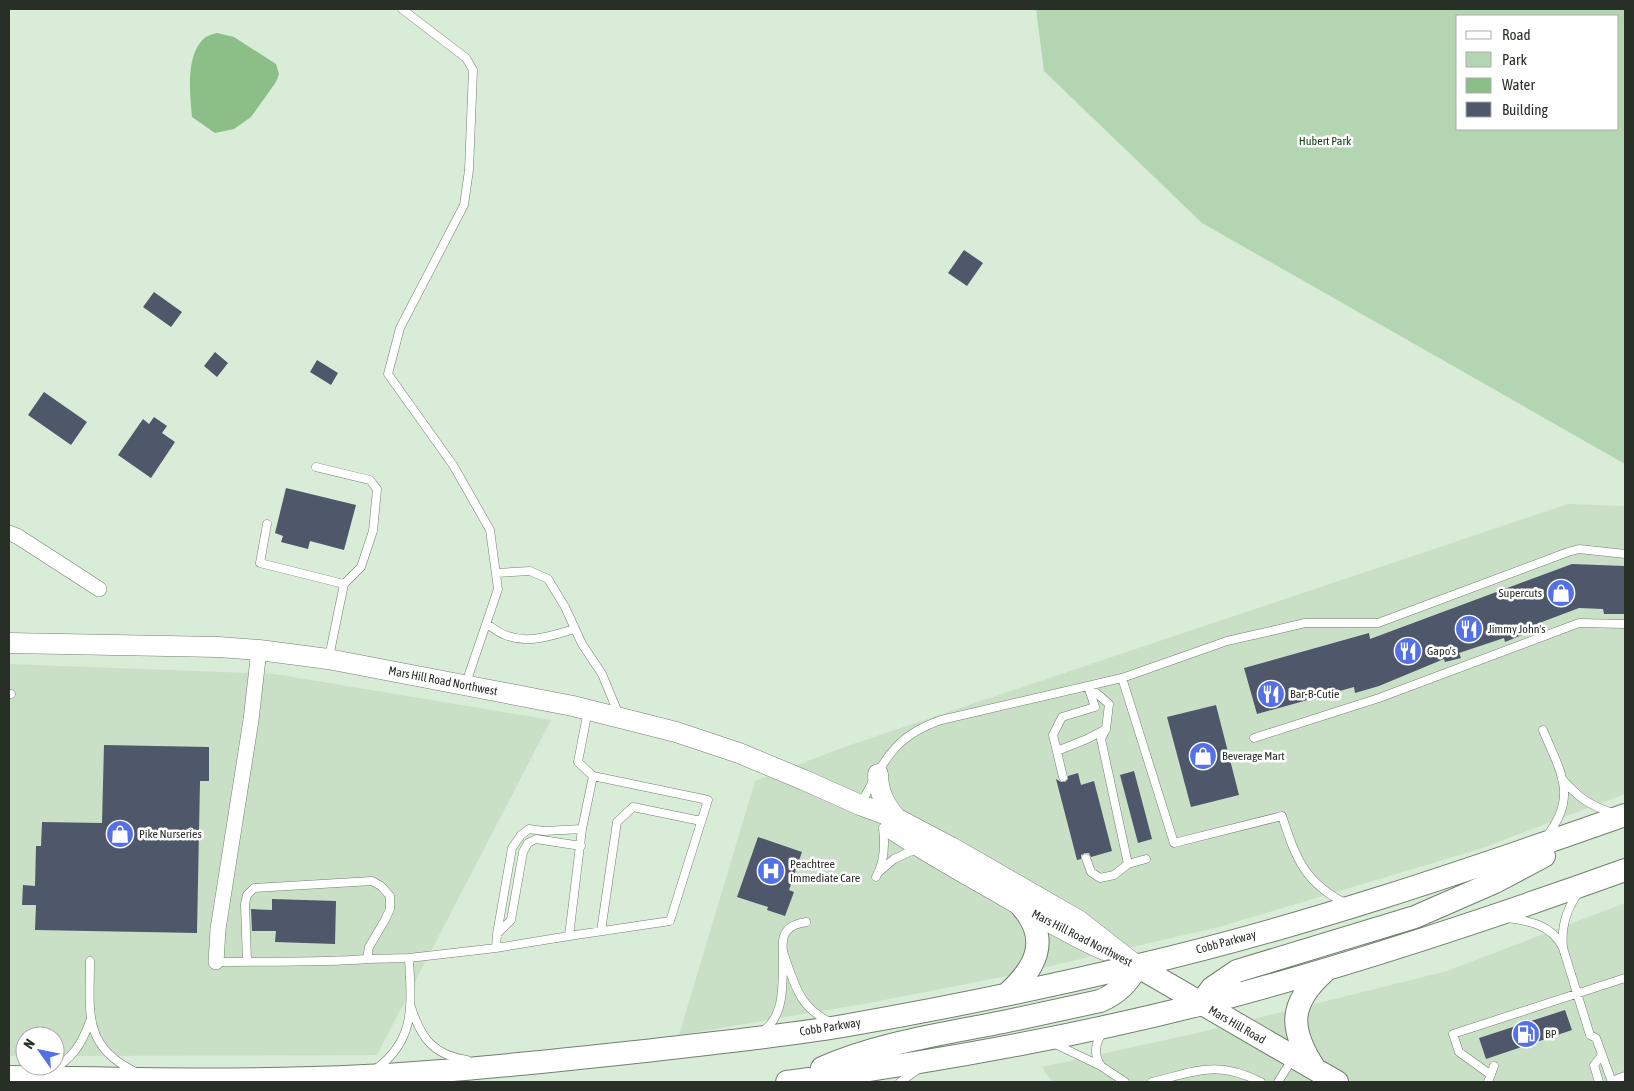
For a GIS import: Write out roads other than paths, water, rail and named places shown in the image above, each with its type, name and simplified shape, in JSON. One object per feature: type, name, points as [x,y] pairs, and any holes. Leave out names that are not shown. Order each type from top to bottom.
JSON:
[{"type":"main road","name":"Cobb Parkway","points":[[9,1077],[152,1080],[367,1076],[504,1065],[752,1039],[841,1026],[1007,994],[1137,966],[1356,907],[1625,815]]},
{"type":"main road","points":[[1200,1004],[1212,988],[1237,971],[1415,917],[1495,882],[1537,860],[1592,827]]},
{"type":"main road","points":[[800,1081],[932,1060],[1039,1040],[1200,1004],[1327,969],[1496,916],[1625,870]]},
{"type":"main road","points":[[1007,994],[1030,969],[1036,957],[1038,946],[1033,922],[1022,907]]},
{"type":"main road","points":[[800,1081],[840,1061],[883,1047],[922,1037],[1004,1022],[1109,998],[1122,987],[1137,966]]},
{"type":"main road","name":"Mars Hill Road","points":[[1137,966],[1337,1082]]},
{"type":"main road","points":[[1316,1070],[1300,1042],[1297,1015],[1304,994],[1309,986],[1327,969]]},
{"type":"street","points":[[9,533],[17,536],[99,588]]},
{"type":"street","name":"Mars Hill Road Northwest","points":[[9,643],[218,647],[328,659],[588,710],[676,732],[739,753],[804,780],[951,847],[1078,920],[1137,966]]},
{"type":"street","points":[[216,962],[218,929],[251,720],[259,650]]},
{"type":"street","points":[[878,774],[881,794],[889,820]]},
{"type":"street","name":"Mars Hill Road Northwest","points":[[889,820],[920,848],[1069,934],[1137,966]]},
{"type":"lane","points":[[402,9],[466,58],[473,70],[469,170],[464,205],[400,328],[388,374],[454,465],[490,530],[498,589],[466,685]]},
{"type":"lane","points":[[316,467],[370,480],[377,489],[373,531],[361,567],[344,584],[328,659]]},
{"type":"lane","points":[[266,524],[260,563],[344,584]]},
{"type":"lane","points":[[860,805],[892,750],[904,738],[922,727],[941,720],[1122,678],[1227,641],[1279,629],[1305,624],[1378,623],[1579,549],[1625,554]]},
{"type":"lane","points":[[496,573],[530,571],[548,579],[582,644],[602,674],[620,717]]},
{"type":"lane","points":[[1254,738],[1379,698],[1579,623],[1625,624]]},
{"type":"lane","points":[[487,624],[506,636],[517,639],[536,639],[575,629]]},
{"type":"lane","points":[[1122,678],[1174,843],[1282,816],[1295,855],[1302,867],[1334,898],[1356,907]]},
{"type":"lane","points":[[1088,686],[1109,704],[1106,729],[1100,739],[1128,864]]},
{"type":"lane","points":[[1063,777],[1053,735],[1062,717],[1095,707],[1088,686]]},
{"type":"lane","points":[[216,962],[346,961],[409,958],[496,948],[670,921],[708,800],[593,776],[578,762],[588,710]]},
{"type":"lane","points":[[1057,751],[1106,729]]},
{"type":"lane","points":[[1538,846],[1555,825],[1563,809],[1564,800],[1562,779],[1543,730]]},
{"type":"lane","points":[[569,936],[582,829],[593,776]]},
{"type":"lane","points":[[1562,779],[1592,806],[1625,815]]},
{"type":"lane","points":[[601,931],[617,822],[633,807],[701,821]]},
{"type":"lane","points":[[889,820],[878,874],[900,855],[920,848]]},
{"type":"lane","points":[[496,948],[512,848],[521,834],[529,829],[544,831],[582,829]]},
{"type":"lane","points":[[497,934],[510,920],[523,852],[528,843],[536,840],[581,846]]},
{"type":"lane","points":[[1086,858],[1091,872],[1100,878],[1114,875],[1128,864],[1146,859]]},
{"type":"lane","points":[[247,962],[245,904],[247,895],[254,888],[372,881],[381,886],[390,896],[390,908],[385,920],[368,947],[367,959]]},
{"type":"lane","points":[[1563,948],[1564,921],[1576,897],[1587,884]]},
{"type":"lane","points":[[1496,916],[1535,923],[1544,927],[1559,940],[1590,1035],[1596,1038],[1612,1082],[1625,1076]]},
{"type":"lane","points":[[752,1039],[771,1024],[778,1010],[782,991],[782,940],[788,929],[797,923],[806,922]]},
{"type":"lane","points":[[783,952],[797,990],[804,1003],[823,1019],[841,1026]]},
{"type":"lane","points":[[367,1076],[384,1063],[404,1038],[411,1005],[409,958]]},
{"type":"lane","points":[[40,1078],[66,1062],[77,1051],[85,1036],[90,1021],[90,961]]},
{"type":"lane","points":[[1494,1066],[1490,1079],[1460,1052],[1453,1034],[1625,978]]},
{"type":"lane","points":[[411,1005],[417,1024],[425,1039],[436,1050],[455,1058],[504,1065]]},
{"type":"lane","points":[[90,1021],[100,1045],[108,1054],[126,1067],[152,1080]]},
{"type":"lane","points":[[1101,1066],[1098,1061],[1096,1048],[1100,1036],[1111,1024]]},
{"type":"lane","points":[[1039,1040],[1061,1046],[1101,1066],[1125,1082]]},
{"type":"lane","points":[[1599,1082],[1594,1065],[1602,1055]]},
{"type":"lane","points":[[1278,1082],[1293,1057]]},
{"type":"lane","points":[[900,1082],[932,1060]]},
{"type":"lane","points":[[1152,1082],[1208,1068],[1227,1069],[1261,1082]]},
{"type":"water","points":[[217,33],[234,37],[276,64],[279,74],[276,82],[251,117],[234,129],[215,133],[192,117],[190,74],[199,44],[206,37]]},
{"type":"place","name":"Supercuts","points":[[1561,593]]},
{"type":"place","name":"Jimmy John's","points":[[1469,629]]},
{"type":"place","name":"Gapo's","points":[[1408,651]]},
{"type":"place","name":"Bar-B-Cutie","points":[[1271,694]]},
{"type":"place","name":"Beverage Mart","points":[[1203,756]]},
{"type":"place","name":"Pike Nurseries","points":[[120,834]]},
{"type":"place","name":"Peachtree Immediate Care","points":[[771,871]]},
{"type":"place","name":"BP","points":[[1526,1034]]},
{"type":"park label","name":"Hubert Park","points":[[1325,141]]}]
